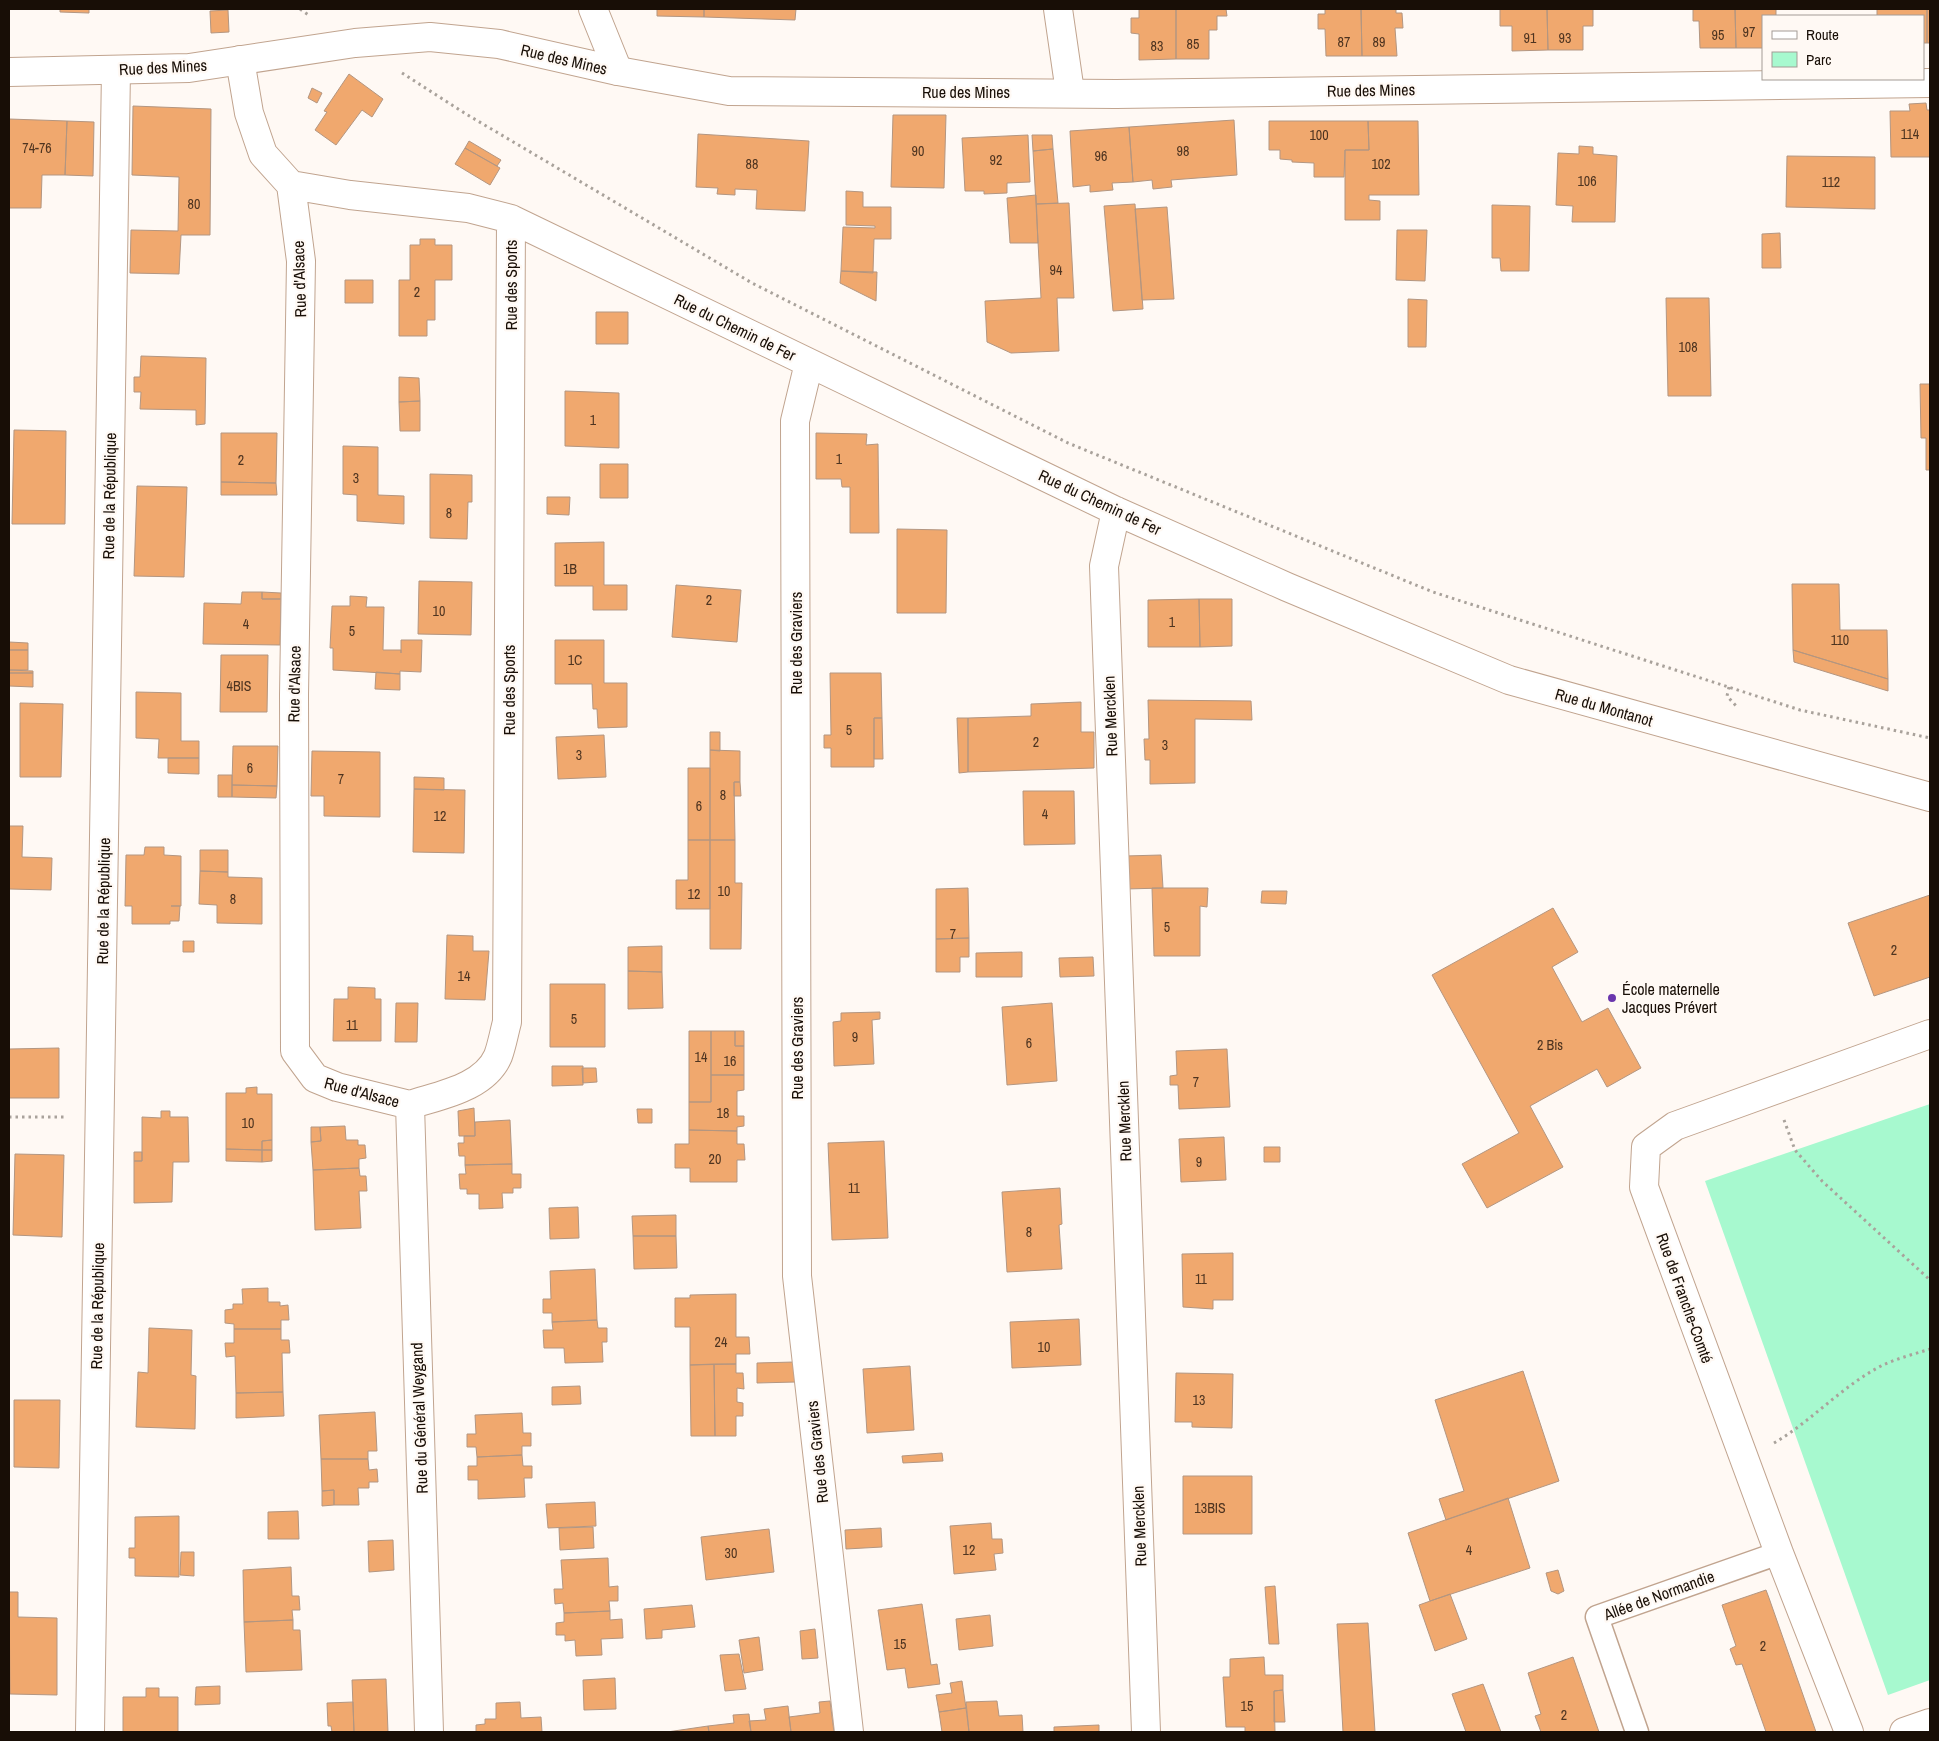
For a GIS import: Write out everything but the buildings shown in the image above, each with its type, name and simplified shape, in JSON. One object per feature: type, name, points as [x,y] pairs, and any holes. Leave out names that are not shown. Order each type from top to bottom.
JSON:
[{"type":"street","points":[[593,9],[618,71]]},
{"type":"street","points":[[1058,9],[1070,92]]},
{"type":"street","name":"Rue des Mines","points":[[9,72],[189,68],[355,43],[430,37],[499,44],[618,71],[729,91],[1070,92],[1116,94],[1930,83]]},
{"type":"street","points":[[240,60],[249,113],[263,154],[291,185]]},
{"type":"street","name":"Rue de la République","points":[[90,1732],[116,70]]},
{"type":"street","name":"Rue du Chemin de Fer","points":[[291,185],[350,195],[468,208],[511,219],[1116,511],[1287,587]]},
{"type":"street","name":"Rue d'Alsace","points":[[291,185],[301,261],[294,695],[295,1051],[315,1078],[337,1087],[410,1105]]},
{"type":"street","name":"Rue des Sports","points":[[410,1105],[464,1086],[487,1073],[498,1056],[507,1022],[511,219]]},
{"type":"street","name":"Rue des Graviers","points":[[810,363],[795,420],[797,1276],[849,1732]]},
{"type":"street","name":"Rue Mercklen","points":[[1116,511],[1104,566],[1146,1732]]},
{"type":"street","name":"Rue du Montanot","points":[[1287,587],[1509,680],[1930,797]]},
{"type":"street","name":"Rue de Franche-Comté","points":[[1849,1732],[1779,1553],[1644,1187],[1646,1148],[1675,1126],[1930,1034]]},
{"type":"street","name":"Rue du Général Weygand","points":[[410,1105],[429,1732]]},
{"type":"street","points":[[1904,1732],[1930,1723]]},
{"type":"lane","name":"Allée de Normandie","points":[[1637,1732],[1597,1617],[1779,1553]]},
{"type":"path","points":[[355,43],[466,114],[752,282],[1068,443],[1433,592],[1800,710],[1930,738]]},
{"type":"path","points":[[1773,1090],[1795,1150],[1822,1181],[1930,1280]]},
{"type":"path","points":[[9,1117],[100,1117]]},
{"type":"path","points":[[1743,1455],[1773,1443],[1794,1431],[1848,1387],[1883,1365],[1930,1349]]},
{"type":"green space","points":[[1930,1104],[1930,1680],[1888,1695],[1705,1181]]},
{"type":"place","name":"École maternelle Jacques Prévert","points":[[1612,998]]}]
